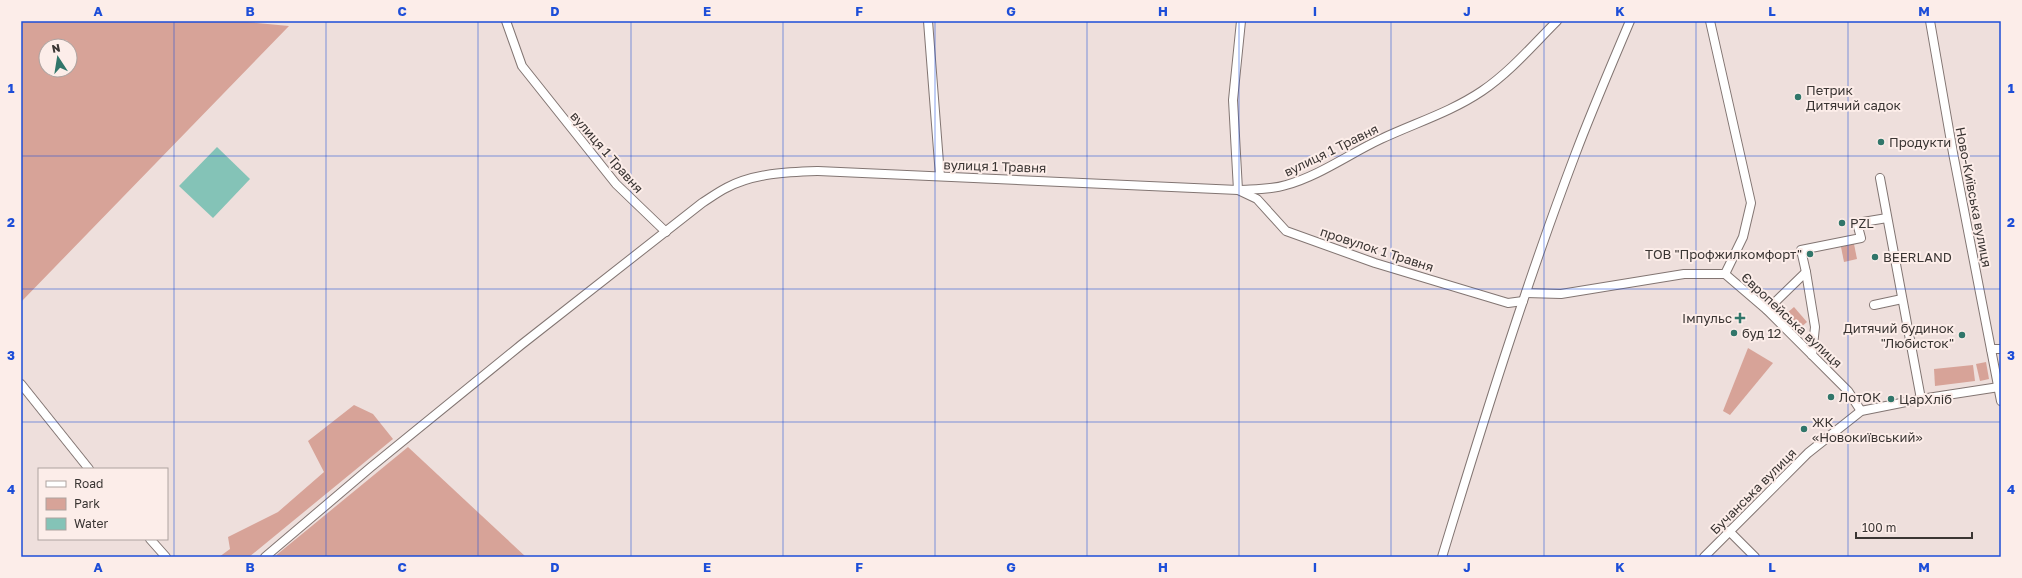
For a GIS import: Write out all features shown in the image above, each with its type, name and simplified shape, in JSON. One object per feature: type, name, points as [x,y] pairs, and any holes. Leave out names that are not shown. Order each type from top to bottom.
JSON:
[{"type":"street","name":"вулиця 1 Травня","points":[[506,21],[522,66],[616,184],[666,232],[702,203],[727,187],[759,176],[787,172],[818,171],[1238,190],[1268,189],[1300,181],[1381,139],[1452,109],[1482,91],[1502,74],[1557,21]]},
{"type":"street","points":[[928,21],[940,176]]},
{"type":"street","points":[[1238,190],[1233,100],[1241,21]]},
{"type":"street","points":[[1442,557],[1488,406],[1575,154],[1630,21]]},
{"type":"street","points":[[1710,21],[1751,203],[1743,237],[1725,274]]},
{"type":"street","name":"Ново-Київська вулиця","points":[[1930,21],[1953,153],[2001,401]]},
{"type":"street","points":[[1880,178],[1921,398]]},
{"type":"street","name":"провулок 1 Травня","points":[[1238,190],[1257,199],[1286,231],[1375,263],[1508,302],[1525,297]]},
{"type":"street","points":[[1812,355],[1815,327],[1801,250],[1861,238],[1857,223],[1887,218]]},
{"type":"street","points":[[265,557],[521,345],[666,232]]},
{"type":"street","points":[[1766,310],[1806,272]]},
{"type":"street","name":"Європейська вулиця","points":[[1525,297],[1561,294],[1684,274],[1725,274],[1766,310],[1812,355],[1848,391],[1862,411]]},
{"type":"street","points":[[1874,305],[1902,299]]},
{"type":"street","points":[[1991,349],[2001,350]]},
{"type":"street","points":[[21,384],[88,468]]},
{"type":"street","name":"Бучанська вулиця","points":[[1704,557],[1808,453],[1862,411],[1921,398],[1999,387]]},
{"type":"street","points":[[1729,531],[1756,557]]},
{"type":"street","points":[[151,540],[166,557]]},
{"type":"green space","points":[[21,21],[237,21],[289,26],[21,302]]},
{"type":"green space","points":[[1854,244],[1857,259],[1844,262],[1841,247]]},
{"type":"green space","points":[[1794,307],[1807,322],[1800,328],[1787,313]]},
{"type":"green space","points":[[1748,348],[1773,363],[1730,415],[1723,411]]},
{"type":"green space","points":[[1986,362],[1989,379],[1980,381],[1976,364]]},
{"type":"green space","points":[[1973,365],[1975,381],[1935,386],[1934,369]]},
{"type":"green space","points":[[354,405],[373,414],[393,439],[249,557],[219,557],[230,549],[228,537],[278,512],[324,472],[308,441]]},
{"type":"green space","points":[[408,447],[526,557],[274,557]]},
{"type":"water","points":[[217,147],[250,179],[213,218],[179,186]]},
{"type":"place","name":"Петрик Дитячий садок","points":[[1798,97]]},
{"type":"place","name":"Продукти","points":[[1881,142]]},
{"type":"place","name":"PZL","points":[[1842,223]]},
{"type":"place","name":"ТОВ \"Профжилкомфорт\"","points":[[1810,254]]},
{"type":"place","name":"BEERLAND","points":[[1875,257]]},
{"type":"place","name":"Імпульс","points":[[1740,318]]},
{"type":"place","name":"буд 12","points":[[1734,333]]},
{"type":"place","name":"Дитячий будинок \"Любисток\"","points":[[1962,335]]},
{"type":"place","name":"ЛотОК","points":[[1831,397]]},
{"type":"place","name":"ЦарХліб","points":[[1891,399]]},
{"type":"place","name":"ЖК «Новокиївський»","points":[[1804,429]]}]
